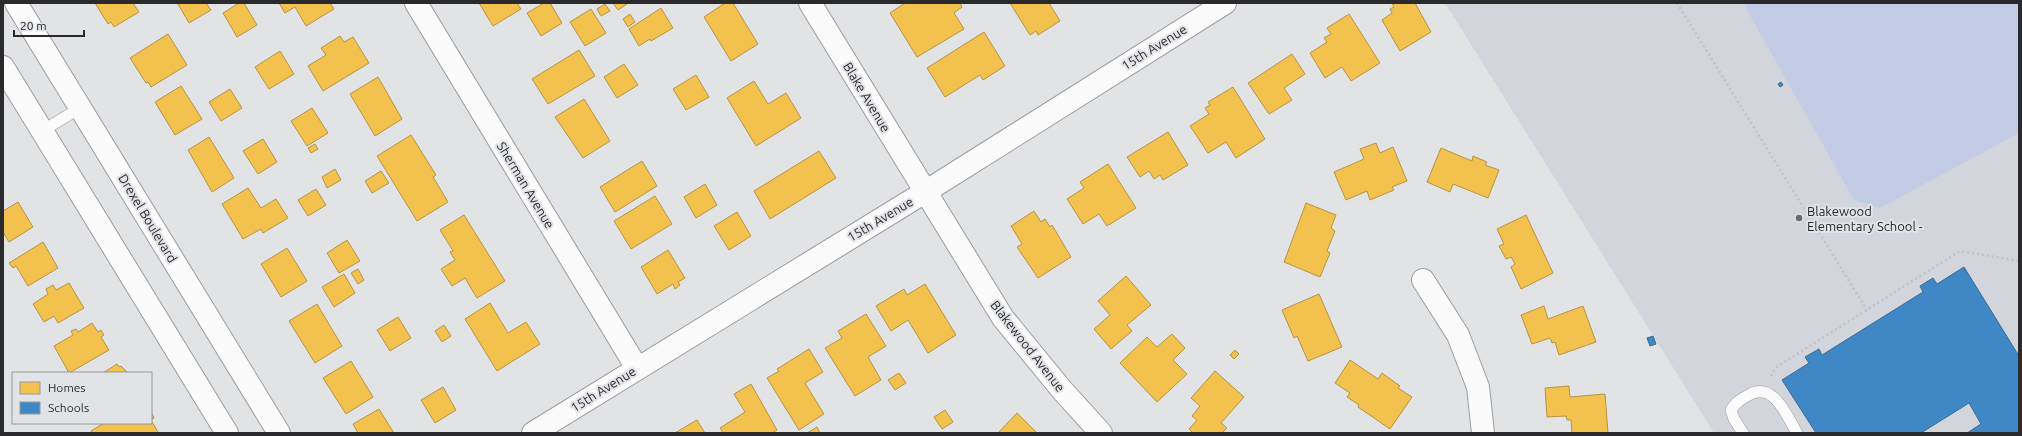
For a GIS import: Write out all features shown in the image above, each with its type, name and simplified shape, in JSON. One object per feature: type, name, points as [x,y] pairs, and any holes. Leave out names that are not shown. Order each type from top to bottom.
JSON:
[{"type":"street","name":"Drexel Boulevard","points":[[16,3],[274,431]]},
{"type":"street","name":"Sherman Avenue","points":[[416,3],[637,368]]},
{"type":"street","name":"Blake Avenue","points":[[810,3],[925,192]]},
{"type":"street","name":"15th Avenue","points":[[533,433],[925,192],[1225,3]]},
{"type":"street","points":[[3,67],[227,433]]},
{"type":"street","name":"Blakewood Avenue","points":[[925,192],[1002,318],[1062,390],[1101,433]]},
{"type":"street","points":[[1423,280],[1461,342],[1478,387],[1483,433]]},
{"type":"lane","points":[[42,131],[80,108]]},
{"type":"lane","points":[[1743,433],[1734,419],[1731,410],[1735,404],[1753,392],[1765,391],[1773,395],[1797,433]]},
{"type":"path","points":[[1676,3],[1867,310]]},
{"type":"path","points":[[1765,391],[1775,368],[1960,251],[2019,261]]},
{"type":"shaded area","name":"Blakewood Elementary School -","points":[[1445,3],[2019,3],[2019,433],[1714,433]]},
{"type":"shaded area","points":[[1743,3],[2019,3],[2019,133],[1880,208],[1854,200]]},
{"type":"building: Homes","points":[[95,3],[133,3],[139,12],[114,27],[111,22],[108,24]]},
{"type":"building: Homes","points":[[206,3],[211,10],[189,23],[178,4]]},
{"type":"building: Homes","points":[[239,3],[244,3],[257,25],[237,37],[223,13]]},
{"type":"building: Homes","points":[[279,3],[330,3],[334,9],[306,26],[295,7],[285,13]]},
{"type":"building: Homes","points":[[479,3],[517,3],[521,9],[493,26]]},
{"type":"building: Homes","points":[[544,3],[550,3],[562,23],[541,36],[527,13]]},
{"type":"building: Homes","points":[[613,3],[626,3],[627,4],[618,10]]},
{"type":"building: Homes","points":[[725,3],[733,3],[758,44],[731,61],[704,17]]},
{"type":"building: Homes","points":[[905,3],[960,3],[962,7],[954,13],[964,29],[917,57],[890,13]]},
{"type":"building: Homes","points":[[1010,3],[1049,3],[1060,21],[1038,35],[1036,31],[1030,35]]},
{"type":"building: Homes","points":[[1392,3],[1415,3],[1431,32],[1400,51],[1382,20],[1392,13],[1390,9],[1394,7]]},
{"type":"building: Homes","points":[[605,4],[610,11],[601,16],[597,9]]},
{"type":"building: Homes","points":[[661,8],[673,28],[639,46],[629,29]]},
{"type":"building: Homes","points":[[591,9],[606,33],[585,46],[570,22]]},
{"type":"building: Homes","points":[[630,14],[635,22],[628,27],[623,19]]},
{"type":"building: Homes","points":[[1349,14],[1380,63],[1351,81],[1342,67],[1325,78],[1310,53],[1327,42],[1324,38],[1331,34],[1327,28]]},
{"type":"building: Homes","points":[[984,32],[1005,66],[983,80],[980,75],[945,97],[927,68]]},
{"type":"building: Homes","points":[[168,34],[187,65],[151,87],[148,82],[146,83],[130,58]]},
{"type":"building: Homes","points":[[340,36],[344,42],[353,37],[369,63],[323,91],[308,66],[326,55],[321,48]]},
{"type":"building: Homes","points":[[579,50],[595,76],[548,104],[532,79]]},
{"type":"building: Homes","points":[[280,51],[294,74],[269,89],[255,67]]},
{"type":"building: Homes","points":[[1292,54],[1305,74],[1284,88],[1292,100],[1269,114],[1248,83]]},
{"type":"building: Homes","points":[[624,64],[638,85],[617,98],[604,77]]},
{"type":"building: Homes","points":[[696,75],[709,97],[686,110],[673,89]]},
{"type":"building: Homes","points":[[378,77],[402,119],[375,136],[350,94]]},
{"type":"building: Homes","points":[[754,81],[768,104],[786,93],[801,118],[756,146],[727,98]]},
{"type":"building: Homes","points":[[181,86],[202,119],[175,135],[155,102]]},
{"type":"building: Homes","points":[[1233,87],[1265,139],[1236,158],[1226,142],[1208,153],[1190,126],[1209,114],[1205,108],[1210,105],[1208,102]]},
{"type":"building: Homes","points":[[230,89],[242,108],[221,121],[209,102]]},
{"type":"building: Homes","points":[[584,99],[610,141],[583,158],[555,117]]},
{"type":"building: Homes","points":[[312,108],[328,133],[307,146],[291,121]]},
{"type":"building: Homes","points":[[1168,132],[1188,165],[1163,180],[1160,175],[1154,179],[1149,171],[1140,177],[1127,157]]},
{"type":"building: Homes","points":[[411,135],[436,175],[433,177],[448,202],[417,221],[377,156]]},
{"type":"building: Homes","points":[[209,137],[234,178],[212,192],[188,150]]},
{"type":"building: Homes","points":[[263,139],[277,162],[258,174],[243,151]]},
{"type":"building: Homes","points":[[1376,143],[1380,153],[1393,147],[1407,181],[1392,187],[1394,190],[1370,200],[1367,191],[1346,200],[1334,172],[1364,159],[1360,149]]},
{"type":"building: Homes","points":[[315,144],[318,149],[311,153],[308,148]]},
{"type":"building: Homes","points":[[1441,148],[1472,161],[1473,156],[1487,162],[1485,165],[1499,170],[1488,198],[1453,184],[1450,192],[1427,182]]},
{"type":"building: Homes","points":[[819,151],[836,178],[770,219],[754,191]]},
{"type":"building: Homes","points":[[642,161],[657,186],[615,212],[600,187]]},
{"type":"building: Homes","points":[[1108,164],[1136,208],[1107,226],[1099,214],[1083,224],[1067,199],[1084,188],[1080,182]]},
{"type":"building: Homes","points":[[335,169],[341,180],[327,188],[322,177]]},
{"type":"building: Homes","points":[[381,171],[389,183],[372,193],[365,181]]},
{"type":"building: Homes","points":[[705,184],[717,205],[696,218],[684,197]]},
{"type":"building: Homes","points":[[248,188],[261,208],[276,199],[288,218],[263,233],[261,229],[243,239],[222,204]]},
{"type":"building: Homes","points":[[316,189],[326,205],[308,216],[298,200]]},
{"type":"building: Homes","points":[[655,196],[672,224],[631,249],[614,221]]},
{"type":"building: Homes","points":[[18,202],[33,227],[9,242],[3,232],[3,211]]},
{"type":"building: Homes","points":[[1306,203],[1336,215],[1331,228],[1335,231],[1327,251],[1330,253],[1320,277],[1284,262]]},
{"type":"building: Homes","points":[[1034,211],[1041,222],[1045,219],[1050,227],[1052,225],[1071,257],[1038,278],[1017,247],[1022,244],[1011,226]]},
{"type":"building: Homes","points":[[737,212],[751,236],[729,250],[714,226]]},
{"type":"building: Homes","points":[[464,215],[505,281],[477,298],[465,278],[452,286],[441,269],[455,260],[450,252],[453,251],[440,230]]},
{"type":"building: Homes","points":[[1526,215],[1553,273],[1521,289],[1511,267],[1515,264],[1511,257],[1506,259],[1499,246],[1504,244],[1497,229]]},
{"type":"building: Homes","points":[[347,240],[360,261],[339,273],[327,253]]},
{"type":"building: Homes","points":[[43,242],[58,268],[28,286],[16,266],[13,268],[9,263]]},
{"type":"building: Homes","points":[[287,248],[307,281],[281,297],[261,264]]},
{"type":"building: Homes","points":[[668,250],[685,278],[678,282],[680,285],[675,289],[673,284],[657,294],[641,267]]},
{"type":"building: Homes","points":[[358,269],[364,280],[358,284],[351,273]]},
{"type":"building: Homes","points":[[344,274],[355,293],[334,307],[322,287]]},
{"type":"building: Homes","points":[[1126,276],[1151,305],[1127,325],[1132,331],[1111,349],[1094,329],[1110,315],[1098,301]]},
{"type":"building: Homes","points":[[69,283],[84,308],[58,323],[54,316],[44,322],[33,304],[48,294],[46,289],[53,285],[56,290]]},
{"type":"building: Homes","points":[[925,284],[956,335],[928,353],[908,320],[891,331],[876,306],[904,289],[907,295]]},
{"type":"building: Homes","points":[[1319,294],[1342,347],[1308,361],[1297,336],[1294,338],[1282,310]]},
{"type":"building: Homes","points":[[490,303],[508,333],[526,322],[540,344],[497,371],[465,319]]},
{"type":"building: Homes","points":[[317,304],[342,346],[315,363],[289,321]]},
{"type":"building: Homes","points":[[1544,306],[1548,319],[1583,306],[1596,342],[1559,355],[1555,342],[1552,343],[1550,338],[1532,344],[1521,315]]},
{"type":"building: Homes","points":[[866,314],[886,346],[868,357],[881,380],[855,396],[825,348],[842,338],[838,331]]},
{"type":"building: Homes","points":[[398,317],[411,338],[390,351],[377,330]]},
{"type":"building: Homes","points":[[92,323],[98,332],[101,330],[104,335],[101,337],[109,350],[68,372],[54,346],[73,335],[71,331],[76,329],[78,332]]},
{"type":"building: Homes","points":[[444,325],[451,336],[442,342],[435,331]]},
{"type":"building: Homes","points":[[1172,334],[1185,348],[1173,360],[1187,374],[1157,402],[1120,363],[1147,337],[1157,347]]},
{"type":"building: Homes","points":[[809,349],[823,372],[805,383],[824,414],[799,430],[767,378],[779,371],[777,369]]},
{"type":"building: Homes","points":[[1235,350],[1239,354],[1234,359],[1230,355]]},
{"type":"building: Homes","points":[[1350,360],[1378,379],[1382,373],[1400,386],[1398,388],[1412,397],[1390,429],[1358,407],[1359,405],[1347,397],[1350,393],[1335,383]]},
{"type":"building: Homes","points":[[351,361],[373,397],[346,414],[323,378]]},
{"type":"building: Homes","points":[[117,364],[127,372],[105,372]]},
{"type":"building: Homes","points":[[1215,371],[1244,397],[1221,423],[1227,428],[1222,433],[1193,433],[1189,429],[1197,420],[1192,416],[1200,406],[1191,398]]},
{"type":"building: Homes","points":[[899,373],[906,383],[895,390],[888,380]]},
{"type":"building: Homes","points":[[751,384],[777,430],[772,433],[723,433],[720,428],[745,412],[734,394]]},
{"type":"building: Homes","points":[[1569,386],[1570,397],[1605,394],[1608,433],[1572,433],[1571,420],[1567,420],[1566,416],[1547,417],[1545,388]]},
{"type":"building: Homes","points":[[443,387],[456,410],[435,423],[421,400]]},
{"type":"building: Homes","points":[[379,409],[394,433],[358,433],[353,424]]},
{"type":"building: Homes","points":[[945,410],[953,422],[942,429],[934,417]]},
{"type":"building: Homes","points":[[1017,413],[1037,433],[998,433]]},
{"type":"building: Homes","points":[[697,420],[705,433],[675,433],[695,421]]},
{"type":"building: Homes","points":[[152,422],[158,432],[92,433],[91,431],[102,424],[152,424]]},
{"type":"building: Homes","points":[[817,427],[820,433],[807,433]]},
{"type":"building: Schools","points":[[1781,82],[1783,85],[1780,87],[1778,84]]},
{"type":"building: Schools","points":[[1964,267],[2019,356],[2019,433],[1967,433],[1981,424],[1969,403],[1921,433],[1816,433],[1782,380],[1809,363],[1805,357],[1819,349],[1822,355],[1923,292],[1920,286],[1933,278],[1937,284]]},
{"type":"building: Schools","points":[[1653,336],[1656,344],[1650,346],[1647,338]]},
{"type":"place","name":"Blakewood Elementary School -","points":[[1799,218]]}]
